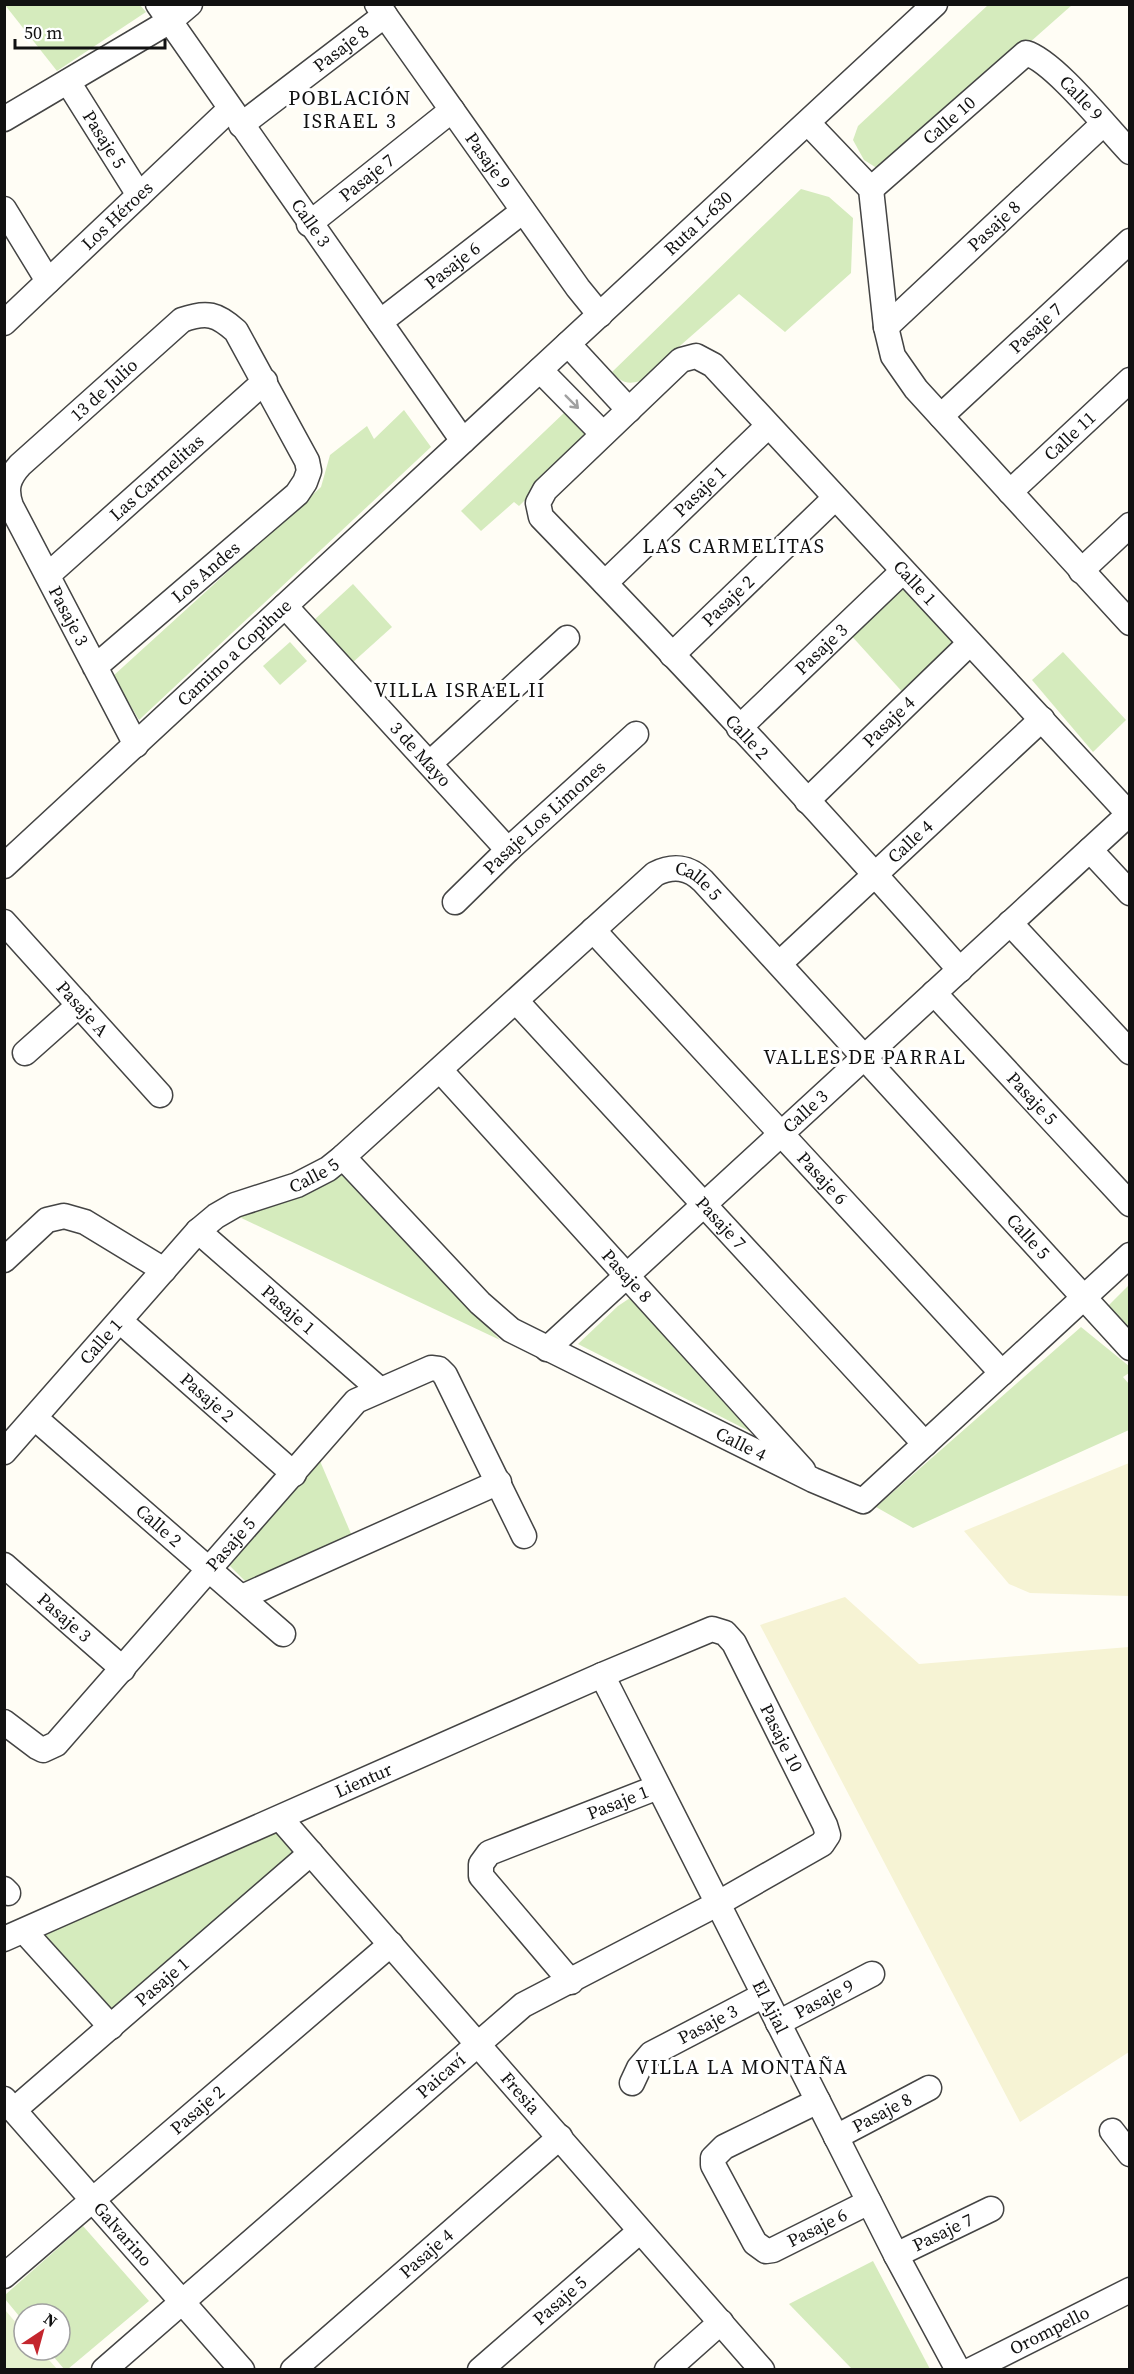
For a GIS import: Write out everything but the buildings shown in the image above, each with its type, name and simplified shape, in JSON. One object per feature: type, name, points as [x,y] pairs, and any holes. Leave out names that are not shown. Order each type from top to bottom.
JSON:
[{"type":"street","points":[[4,119],[68,82],[164,13],[190,4]]},
{"type":"street","name":"Ruta L-630","points":[[463,441],[935,4]]},
{"type":"street","name":"Pasaje 9","points":[[381,10],[600,315]]},
{"type":"street","name":"Pasaje 8","points":[[236,117],[381,10]]},
{"type":"street","name":"Calle 3","points":[[164,13],[309,224],[463,441]]},
{"type":"street","name":"Calle 9","points":[[1026,53],[1036,56],[1051,68],[1130,152]]},
{"type":"street","name":"Calle 10","points":[[871,189],[1026,53]]},
{"type":"street","name":"Pasaje 5","points":[[68,82],[139,195]]},
{"type":"street","name":"Pasaje 7","points":[[309,224],[452,110]]},
{"type":"street","name":"Los Héroes","points":[[4,322],[139,195],[236,117]]},
{"type":"street","points":[[808,123],[871,189],[886,327],[893,356],[916,388],[1130,623]]},
{"type":"street","name":"Pasaje 8","points":[[886,327],[1103,124]]},
{"type":"street","points":[[4,209],[48,281]]},
{"type":"street","name":"Pasaje 6","points":[[380,322],[524,211]]},
{"type":"street","name":"Pasaje 7","points":[[941,416],[1130,241]]},
{"type":"street","name":"13 de Julio","points":[[7,486],[12,474],[21,465],[182,320],[199,314],[213,315],[224,320],[236,331],[265,381]]},
{"type":"street","points":[[540,370],[603,434],[628,410],[568,344]]},
{"type":"street","name":"Calle 1","points":[[628,410],[681,360],[696,356],[713,365],[1129,814]]},
{"type":"street","name":"Calle 11","points":[[1010,492],[1130,380]]},
{"type":"street","name":"Los Andes","points":[[95,667],[297,494],[305,482],[309,471],[301,448],[265,381]]},
{"type":"street","name":"Las Carmelitas","points":[[48,575],[265,381]]},
{"type":"street","name":"Pasaje 1","points":[[605,583],[768,426]]},
{"type":"street","name":"Calle 2","points":[[603,434],[545,490],[538,503],[541,517],[876,875],[960,970]]},
{"type":"street","name":"Camino a Copihue","points":[[4,866],[463,441]]},
{"type":"street","name":"Pasaje 3","points":[[7,486],[11,506],[136,745]]},
{"type":"street","name":"Pasaje 2","points":[[672,655],[835,498]]},
{"type":"street","points":[[1081,571],[1130,525]]},
{"type":"street","name":"Pasaje 3","points":[[739,728],[903,571]]},
{"type":"street","name":"3 de Mayo","points":[[285,606],[508,850]]},
{"type":"street","points":[[430,764],[567,638]]},
{"type":"street","name":"Pasaje 4","points":[[807,801],[970,643]]},
{"type":"street","name":"Calle 4","points":[[780,963],[1042,720]]},
{"type":"street","name":"Pasaje Los Limones","points":[[455,902],[508,850],[636,734]]},
{"type":"street","name":"Calle 3","points":[[547,1349],[1129,814]]},
{"type":"street","points":[[1090,850],[1130,893]]},
{"type":"street","name":"Calle 5","points":[[198,1232],[216,1216],[235,1205],[297,1185],[328,1169],[655,874],[663,870],[680,868],[697,875],[780,963],[1129,1348]]},
{"type":"street","name":"Pasaje A","points":[[4,922],[160,1095]]},
{"type":"street","points":[[1010,923],[1130,1053]]},
{"type":"street","name":"Pasaje 6","points":[[593,930],[1002,1373]]},
{"type":"street","name":"Pasaje 5","points":[[934,993],[1130,1204]]},
{"type":"street","name":"Pasaje 7","points":[[516,1001],[925,1444]]},
{"type":"street","points":[[25,1053],[79,1005]]},
{"type":"street","name":"Pasaje 8","points":[[440,1070],[813,1480]]},
{"type":"street","name":"Calle 4","points":[[343,1157],[494,1317],[511,1330],[813,1480],[863,1501],[1130,1255]]},
{"type":"street","points":[[4,1260],[47,1220],[64,1216],[85,1222],[164,1270]]},
{"type":"street","name":"Calle 1","points":[[4,1452],[198,1232]]},
{"type":"street","name":"Pasaje 1","points":[[198,1232],[379,1389]]},
{"type":"street","name":"Pasaje 2","points":[[120,1321],[294,1474]]},
{"type":"street","name":"Pasaje 5","points":[[4,1722],[30,1743],[43,1750],[56,1744],[356,1401],[379,1389],[430,1368],[439,1369],[445,1375],[499,1482]]},
{"type":"street","name":"Calle 2","points":[[35,1418],[283,1634]]},
{"type":"street","points":[[242,1597],[499,1482],[524,1536]]},
{"type":"street","name":"Pasaje 3","points":[[4,1565],[123,1669]]},
{"type":"street","name":"Lientur","points":[[14,1935],[712,1629],[725,1633]]},
{"type":"street","name":"Pasaje 10","points":[[725,1633],[734,1643],[825,1825],[828,1835],[822,1844]]},
{"type":"street","name":"El Ajial","points":[[602,1676],[896,2256],[958,2370]]},
{"type":"street","name":"Pasaje 1","points":[[571,1982],[482,1876],[482,1864],[489,1854],[658,1787]]},
{"type":"street","name":"Fresia","points":[[281,1819],[762,2370]]},
{"type":"street","name":"Paicaví","points":[[104,2370],[523,2005],[717,1904],[822,1844]]},
{"type":"street","name":"Pasaje 1","points":[[9,2104],[111,2027],[311,1853]]},
{"type":"street","points":[[14,1935],[111,2027]]},
{"type":"street","name":"Pasaje 2","points":[[4,2276],[391,1944]]},
{"type":"street","name":"Pasaje 9","points":[[778,2023],[872,1974]]},
{"type":"street","name":"Pasaje 3","points":[[632,2083],[651,2054],[764,1995]]},
{"type":"street","name":"Pasaje 8","points":[[836,2137],[929,2088]]},
{"type":"street","name":"Pasaje 6","points":[[818,2101],[724,2147],[713,2158],[713,2165],[755,2243],[766,2251],[773,2250],[869,2202]]},
{"type":"street","name":"Galvarino","points":[[9,2104],[184,2300],[242,2370]]},
{"type":"street","points":[[1112,2131],[1130,2154]]},
{"type":"street","name":"Pasaje 4","points":[[293,2370],[560,2137]]},
{"type":"street","name":"Pasaje 7","points":[[896,2256],[991,2209]]},
{"type":"street","name":"Pasaje 5","points":[[480,2370],[640,2231]]},
{"type":"street","name":"Orompello","points":[[971,2370],[1130,2290]]},
{"type":"street","points":[[667,2370],[721,2322]]},
{"type":"shaded area","points":[[1129,1463],[1129,1596],[1030,1593],[1009,1584],[964,1531]]},
{"type":"shaded area","points":[[845,1597],[919,1664],[1129,1647],[1129,2052],[1020,2122],[760,1625]]},
{"type":"green space","points":[[5,5],[140,5],[146,12],[57,71]]},
{"type":"green space","points":[[988,5],[1072,5],[883,172],[864,160],[853,140],[858,126]]},
{"type":"green space","points":[[801,189],[829,197],[853,218],[851,273],[785,332],[739,294],[640,381],[628,383],[612,372]]},
{"type":"green space","points":[[404,410],[431,447],[139,720],[113,676],[321,487],[330,455],[367,426],[374,439]]},
{"type":"green space","points":[[566,411],[587,433],[584,442],[519,506],[514,502],[481,531],[461,511]]},
{"type":"green space","points":[[902,579],[963,643],[906,696],[848,632]]},
{"type":"green space","points":[[353,584],[392,627],[352,663],[313,621]]},
{"type":"green space","points":[[290,642],[307,661],[280,685],[263,666]]},
{"type":"green space","points":[[1063,652],[1126,720],[1093,752],[1032,680]]},
{"type":"green space","points":[[340,1172],[500,1340],[235,1215]]},
{"type":"green space","points":[[1129,1285],[1129,1335],[1106,1308]]},
{"type":"green space","points":[[630,1298],[755,1434],[578,1344],[618,1306]]},
{"type":"green space","points":[[1081,1327],[1129,1366],[1129,1373],[1123,1377],[1129,1384],[1129,1430],[913,1528],[876,1507]]},
{"type":"green space","points":[[320,1461],[352,1536],[247,1583],[229,1565]]},
{"type":"green space","points":[[279,1825],[303,1852],[111,2020],[33,1933]]},
{"type":"green space","points":[[83,2226],[149,2301],[68,2369],[64,2369],[58,2362],[72,2362],[72,2302],[12,2302],[12,2307],[5,2299],[5,2295]]},
{"type":"green space","points":[[873,2261],[930,2369],[852,2369],[789,2304]]},
{"type":"green space","points":[[5,2310],[12,2318],[12,2362],[51,2362],[57,2369],[5,2369]]},
{"type":"district","name":"POBLACIÓN ISRAEL 3","points":[[350,110]]},
{"type":"district","name":"LAS CARMELITAS","points":[[734,546]]},
{"type":"district","name":"VILLA ISRAEL II","points":[[460,690]]},
{"type":"district","name":"VALLES DE PARRAL","points":[[865,1057]]},
{"type":"district","name":"VILLA LA MONTAÑA","points":[[742,2067]]}]
